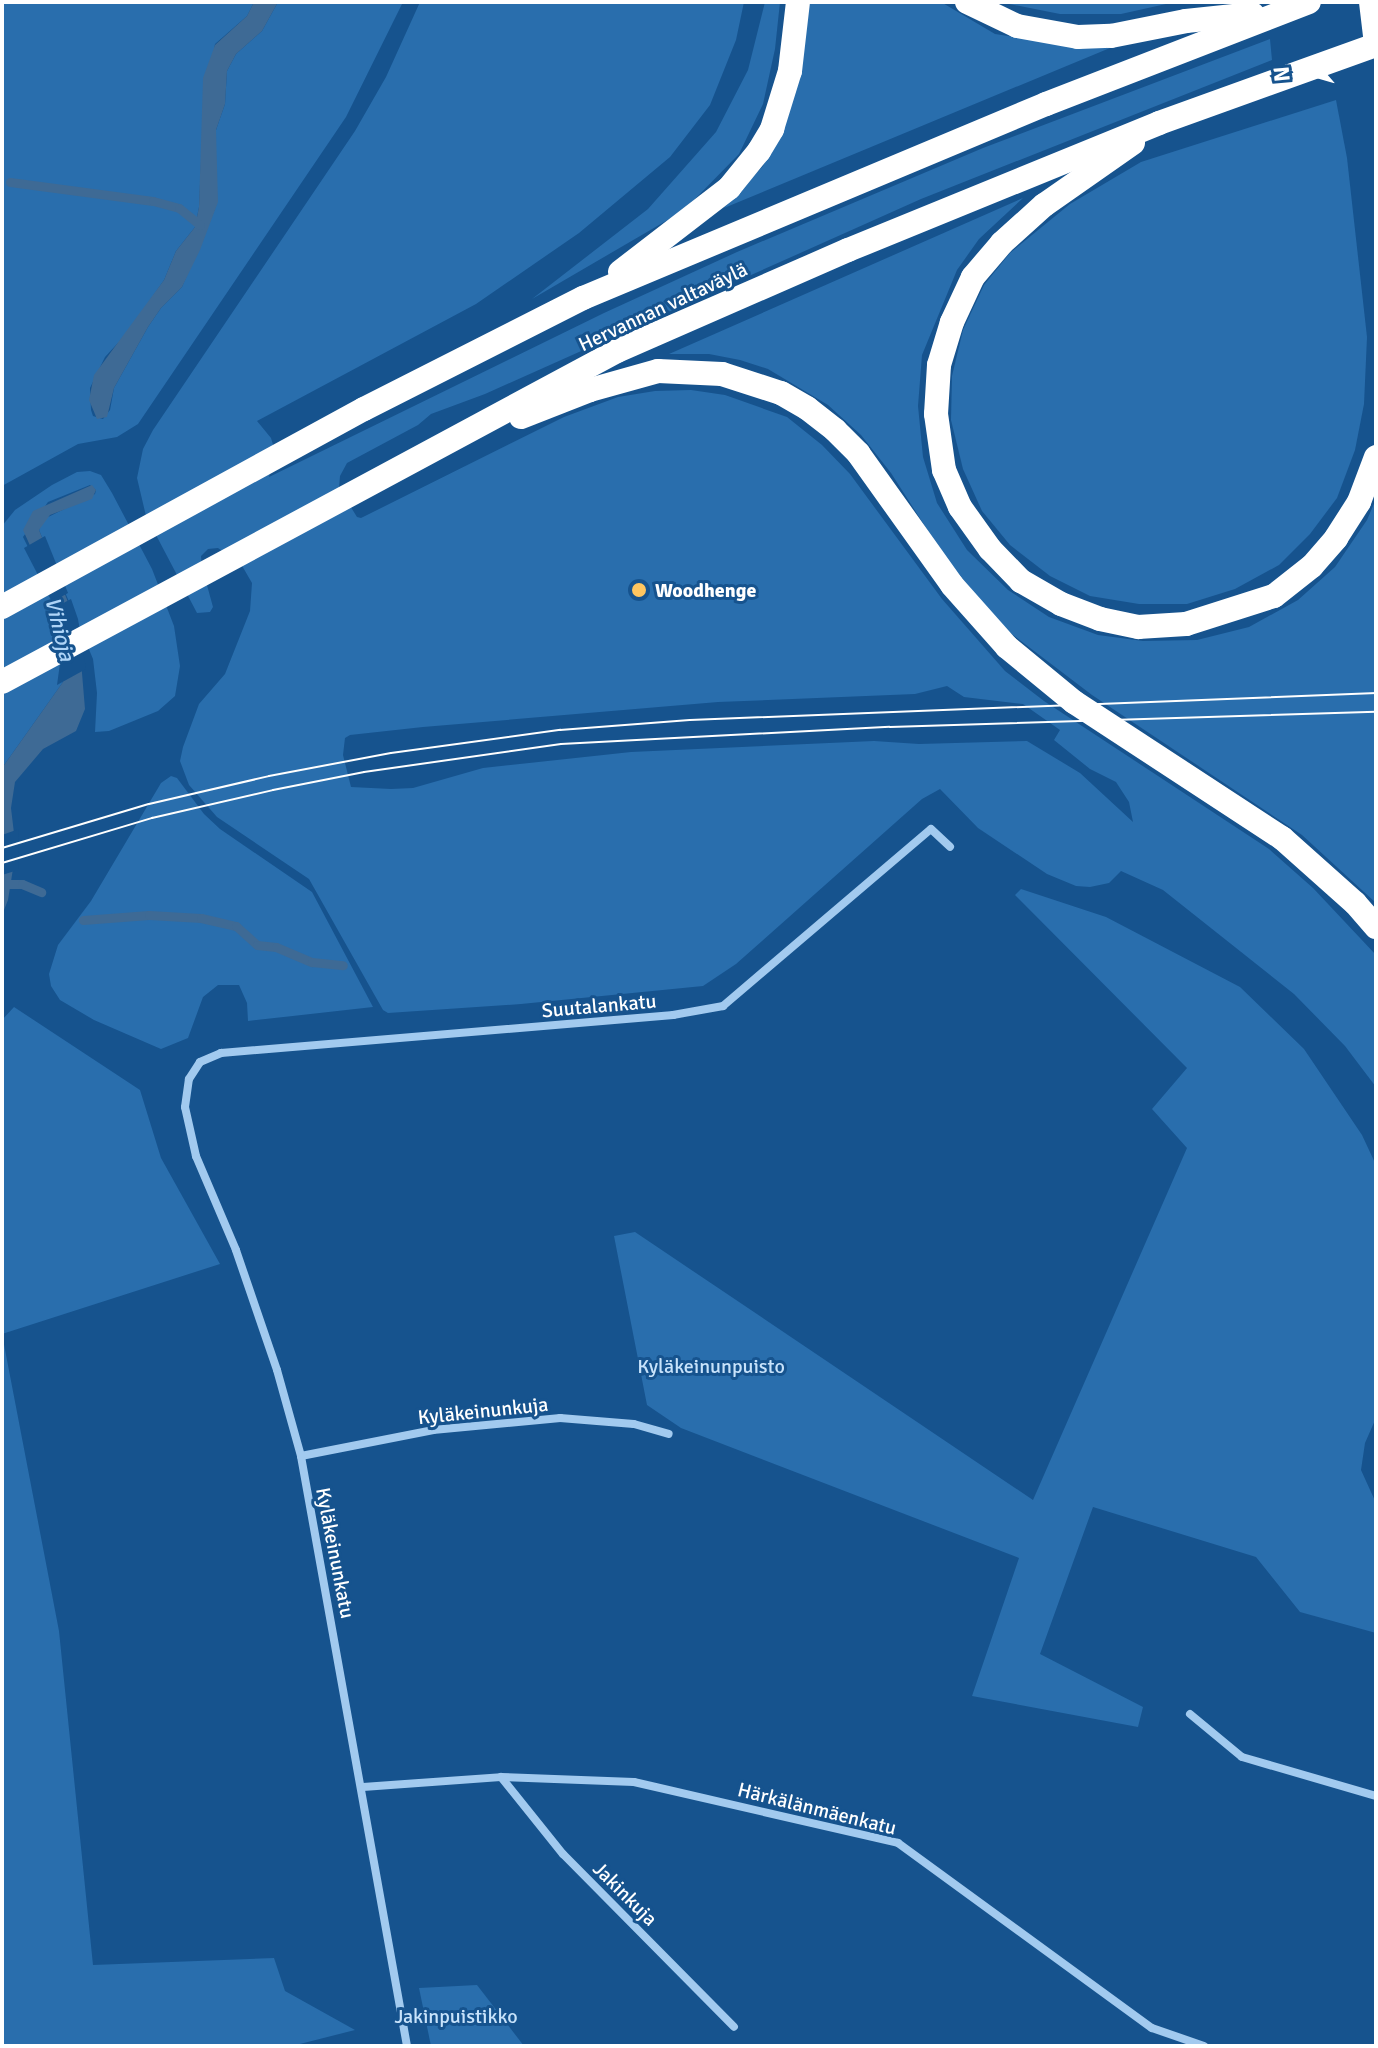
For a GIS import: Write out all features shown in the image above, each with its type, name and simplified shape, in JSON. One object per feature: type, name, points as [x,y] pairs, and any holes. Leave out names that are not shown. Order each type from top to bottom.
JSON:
[{"type":"highway","points":[[583,298],[702,211],[729,188],[759,151],[772,129],[790,71],[798,2]]},
{"type":"highway","points":[[967,2],[1017,26],[1078,37],[1111,36],[1186,21],[1283,11]]},
{"type":"highway","name":"Hervannan valtaväylä","points":[[2,607],[364,409],[583,298],[1046,104],[1309,2]]},
{"type":"highway","points":[[1371,2],[1376,45]]},
{"type":"highway","name":"Hervannan valtaväylä","points":[[2,682],[617,351],[848,250],[1159,123],[1376,45]]},
{"type":"highway","points":[[1159,123],[1044,205],[1002,243],[973,277],[952,322],[939,365],[936,414],[944,470],[960,507],[990,549],[1021,581],[1061,604],[1100,619],[1138,627],[1186,624],[1274,596],[1312,566],[1336,538],[1359,502],[1376,457]]},
{"type":"highway","points":[[443,445],[590,390],[658,371],[722,374],[781,393],[835,430],[858,453],[977,616],[1040,677],[1282,838],[1355,903],[1376,927]]},
{"type":"street","name":"Suutalankatu","points":[[189,1079],[200,1062],[221,1053],[673,1015],[723,1006],[931,829],[950,847]]},
{"type":"street","name":"Kyläkeinunkatu","points":[[189,1079],[185,1107],[196,1156],[236,1250],[277,1370],[301,1456],[363,1787],[407,2046]]},
{"type":"street","name":"Kyläkeinunkuja","points":[[301,1456],[433,1430],[560,1418],[634,1424],[669,1434]]},
{"type":"street","points":[[1190,1714],[1242,1757],[1376,1796]]},
{"type":"street","name":"Härkälänmäenkatu","points":[[363,1787],[501,1777],[634,1782],[898,1843],[1152,2028],[1204,2046]]},
{"type":"street","name":"Jakinkuja","points":[[501,1777],[563,1854],[734,2027]]},
{"type":"green space","points":[[2,2],[254,2],[247,16],[215,44],[203,116],[199,207],[195,227],[176,251],[164,280],[127,333],[105,357],[90,388],[93,416],[103,419],[110,410],[114,388],[148,327],[161,308],[182,287],[215,209],[216,130],[225,104],[227,71],[236,54],[262,31],[278,2],[403,2],[346,117],[138,424],[117,437],[78,444],[2,486]]},
{"type":"green space","points":[[420,2],[744,2],[736,40],[710,105],[670,157],[579,233],[476,304],[257,421],[271,438],[275,451],[269,477],[604,313],[737,252],[983,148],[1270,39],[1272,60],[921,199],[485,394],[431,414],[418,425],[347,463],[340,476],[339,488],[357,517],[361,518],[564,417],[618,397],[655,391],[691,390],[725,395],[787,417],[822,445],[850,474],[942,599],[1005,671],[1044,701],[1269,849],[1313,888],[1376,955],[1376,1087],[1345,1046],[1294,994],[1163,890],[1121,871],[1109,883],[1090,887],[1076,886],[1047,874],[978,828],[940,789],[922,799],[736,964],[703,986],[521,1004],[388,1013],[383,1010],[309,879],[217,817],[189,785],[180,761],[183,747],[199,704],[225,674],[250,611],[252,583],[241,564],[218,548],[208,549],[201,556],[213,607],[210,612],[197,613],[146,516],[137,478],[143,449],[153,430],[355,131],[386,77]],"holes":[[[947,686],[964,697],[1023,704],[1060,730],[1054,740],[1090,769],[1116,782],[1129,802],[1133,822],[1080,773],[1027,741],[919,744],[874,741],[631,752],[483,768],[413,788],[391,789],[351,787],[343,755],[345,738],[350,735],[423,727],[718,702],[915,694]]]},
{"type":"green space","points":[[765,2],[780,2],[775,49],[763,104],[739,154],[694,200],[671,218],[532,299],[648,209],[716,132],[748,70]]},
{"type":"green space","points":[[807,2],[941,2],[995,34],[1084,48],[1122,43],[724,208],[763,166],[788,117]]},
{"type":"green space","points":[[999,2],[1175,2],[1121,14],[1060,14]]},
{"type":"green space","points":[[1336,100],[1347,158],[1367,337],[1364,404],[1355,450],[1337,498],[1310,534],[1279,565],[1235,589],[1187,604],[1139,604],[1090,596],[1050,576],[1010,545],[982,511],[963,469],[951,420],[952,376],[963,330],[984,285],[1010,253],[1070,204],[1141,162]]},
{"type":"green space","points":[[1023,198],[979,239],[957,270],[922,355],[918,406],[923,457],[937,503],[967,550],[1008,590],[1049,617],[1098,635],[1143,641],[1197,640],[1249,627],[1298,600],[1335,567],[1367,520],[1376,499],[1376,903],[1302,835],[1092,695],[1004,628],[946,559],[891,473],[861,435],[828,405],[768,369],[740,360],[709,354],[669,354]]},
{"type":"green space","points":[[90,471],[101,475],[112,493],[152,569],[174,626],[180,666],[175,696],[158,711],[109,731],[95,732],[97,693],[93,659],[39,530],[44,519],[95,494],[96,490],[90,485],[48,502],[23,537],[59,610],[63,682],[2,768],[2,526],[15,510],[52,485],[77,472]]},
{"type":"green space","points":[[171,776],[177,778],[204,814],[220,829],[312,892],[373,1007],[248,1021],[247,1003],[239,985],[218,985],[203,997],[188,1038],[161,1049],[94,1020],[60,1000],[51,986],[49,974],[58,945],[91,901],[161,783]]},
{"type":"green space","name":"Kyläkeinunpuisto","points":[[1021,889],[1106,917],[1240,987],[1304,1049],[1362,1135],[1376,1165],[1376,1418],[1365,1443],[1361,1470],[1376,1503],[1376,1633],[1300,1612],[1256,1557],[1093,1507],[1040,1654],[1143,1707],[1138,1727],[972,1696],[1019,1558],[681,1428],[647,1405],[614,1236],[635,1232],[1033,1500],[1187,1148],[1152,1109],[1187,1068],[1015,895]]},
{"type":"green space","points":[[14,1007],[140,1090],[161,1158],[220,1264],[2,1334],[2,1020]]},
{"type":"green space","points":[[2,1334],[59,1631],[93,1965],[274,1958],[285,1991],[355,2030],[292,2046],[2,2046]]},
{"type":"green space","name":"Jakinpuistikko","points":[[477,1985],[524,2046],[431,2046],[419,1988]]},
{"type":"shaded area","points":[[254,2],[278,2],[262,31],[236,54],[227,71],[225,104],[216,130],[218,202],[200,250],[182,287],[161,308],[148,327],[114,388],[107,417],[97,419],[89,400],[94,375],[164,280],[176,251],[195,227],[199,207],[203,78],[215,45],[247,16]]},
{"type":"shaded area","points":[[92,485],[96,490],[92,499],[50,515],[39,530],[68,602],[80,649],[85,709],[76,731],[43,749],[15,782],[11,808],[16,850],[8,900],[2,915],[2,768],[63,682],[59,610],[23,530],[33,511]]},
{"type":"pier","points":[[45,536],[68,593],[52,602],[24,548]]},
{"type":"pier","points":[[71,599],[78,619],[86,669],[57,685],[61,656],[54,608]]},
{"type":"pier","points":[[19,829],[18,870],[2,875],[2,835]]},
{"type":"waterway","points":[[10,182],[153,201],[179,208],[200,225]]},
{"type":"waterway","points":[[5,884],[22,884],[41,892]]},
{"type":"waterway","points":[[83,920],[149,915],[201,918],[236,926],[257,945],[276,947],[312,962],[343,965]]},
{"type":"tram line","points":[[2,848],[149,804],[269,776],[391,753],[560,730],[690,720],[1376,693]]},
{"type":"tram line","points":[[2,863],[152,818],[273,790],[364,772],[561,744],[890,727],[1376,712]]},
{"type":"place","name":"Woodhenge","points":[[639,590]]},
{"type":"water label","name":"Vihioja","points":[[60,629]]}]
